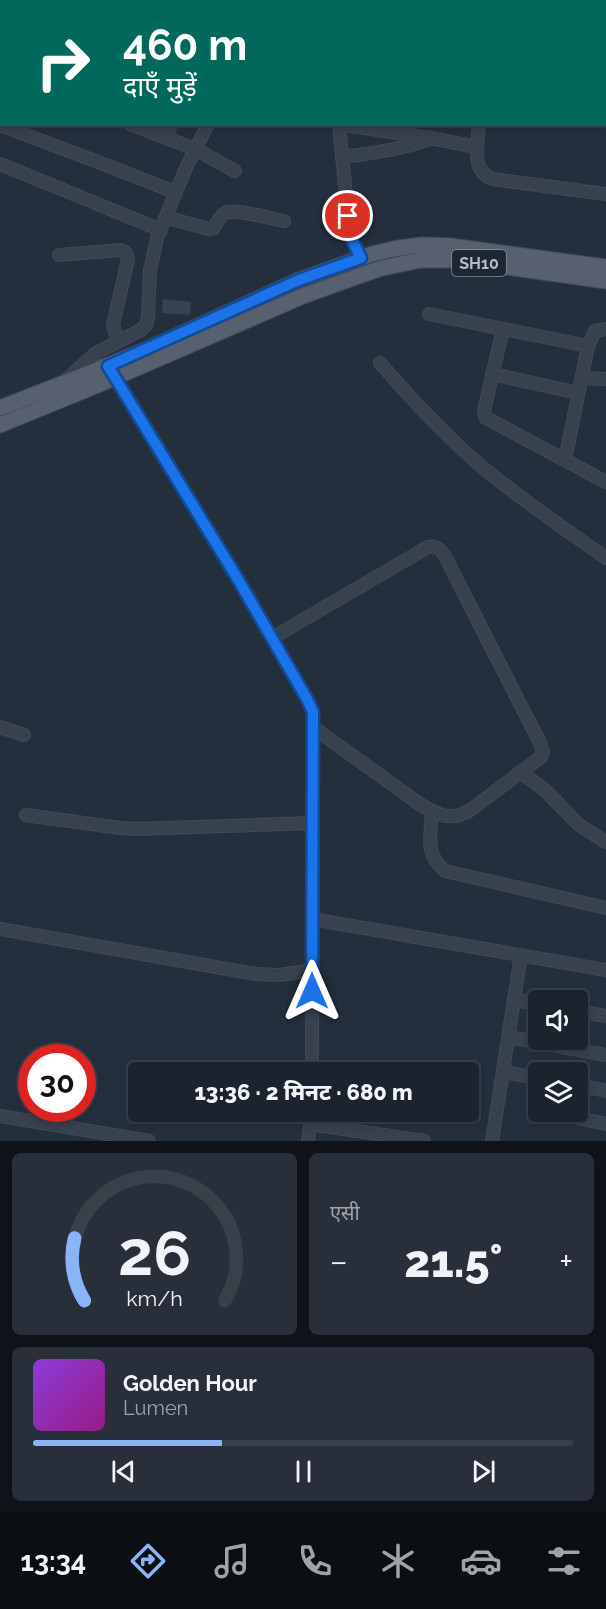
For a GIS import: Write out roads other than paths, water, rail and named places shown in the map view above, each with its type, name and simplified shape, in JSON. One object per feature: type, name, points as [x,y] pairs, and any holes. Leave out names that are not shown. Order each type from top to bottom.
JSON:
[{"type":"main road","name":"SH10","points":[[0,425],[299,280],[357,259],[398,248],[422,245],[451,246],[606,267]]},
{"type":"main road","name":"SH10","points":[[0,408],[60,385],[112,372],[382,268],[421,260],[457,260],[606,281]]},
{"type":"street","points":[[3,126],[175,192]]},
{"type":"street","points":[[135,126],[195,149],[235,171]]},
{"type":"street","points":[[166,138],[170,126]]},
{"type":"street","points":[[60,385],[96,353],[141,330],[146,325],[150,271],[161,230],[175,192],[207,126]]},
{"type":"street","points":[[338,126],[350,236],[357,259]]},
{"type":"street","points":[[345,126],[477,147]]},
{"type":"street","points":[[479,126],[477,164],[484,176],[492,179],[606,194]]},
{"type":"street","points":[[342,158],[412,146],[430,138]]},
{"type":"street","points":[[0,164],[161,230]]},
{"type":"street","points":[[165,217],[208,229],[214,228],[222,214],[236,211],[284,221]]},
{"type":"street","points":[[59,255],[121,250],[126,253],[128,259],[113,325],[118,342]]},
{"type":"street","points":[[429,314],[588,346]]},
{"type":"street","points":[[502,329],[484,412],[486,418],[606,482]]},
{"type":"street","points":[[565,460],[588,346],[595,331],[606,329]]},
{"type":"street","points":[[380,363],[441,430],[486,471],[606,558]]},
{"type":"street","points":[[112,372],[239,581],[313,712],[312,1062]]},
{"type":"street","points":[[492,374],[578,393]]},
{"type":"street","points":[[582,378],[606,379]]},
{"type":"street","points":[[272,638],[433,546],[440,549],[543,752],[541,757],[469,811],[457,816],[445,816],[421,805],[314,728]]},
{"type":"street","points":[[0,727],[24,735]]},
{"type":"street","points":[[520,772],[545,790],[579,825],[606,842]]},
{"type":"street","points":[[432,811],[430,851],[435,862],[445,871],[606,908]]},
{"type":"street","points":[[26,815],[135,829],[312,823]]},
{"type":"street","points":[[312,919],[606,969]]},
{"type":"street","points":[[0,929],[249,973],[279,975],[312,970]]},
{"type":"street","points":[[492,1141],[521,955]]},
{"type":"street","points":[[514,1000],[528,1002]]},
{"type":"street","points":[[588,1013],[606,1016]]},
{"type":"street","points":[[508,1037],[606,1055]]},
{"type":"street","points":[[503,1072],[528,1076]]},
{"type":"street","points":[[588,1087],[606,1090]]},
{"type":"street","points":[[0,1116],[149,1141]]},
{"type":"street","points":[[588,1120],[606,1124]]},
{"type":"street","points":[[308,1141],[310,1122]]},
{"type":"street","points":[[331,1122],[424,1141]]}]
